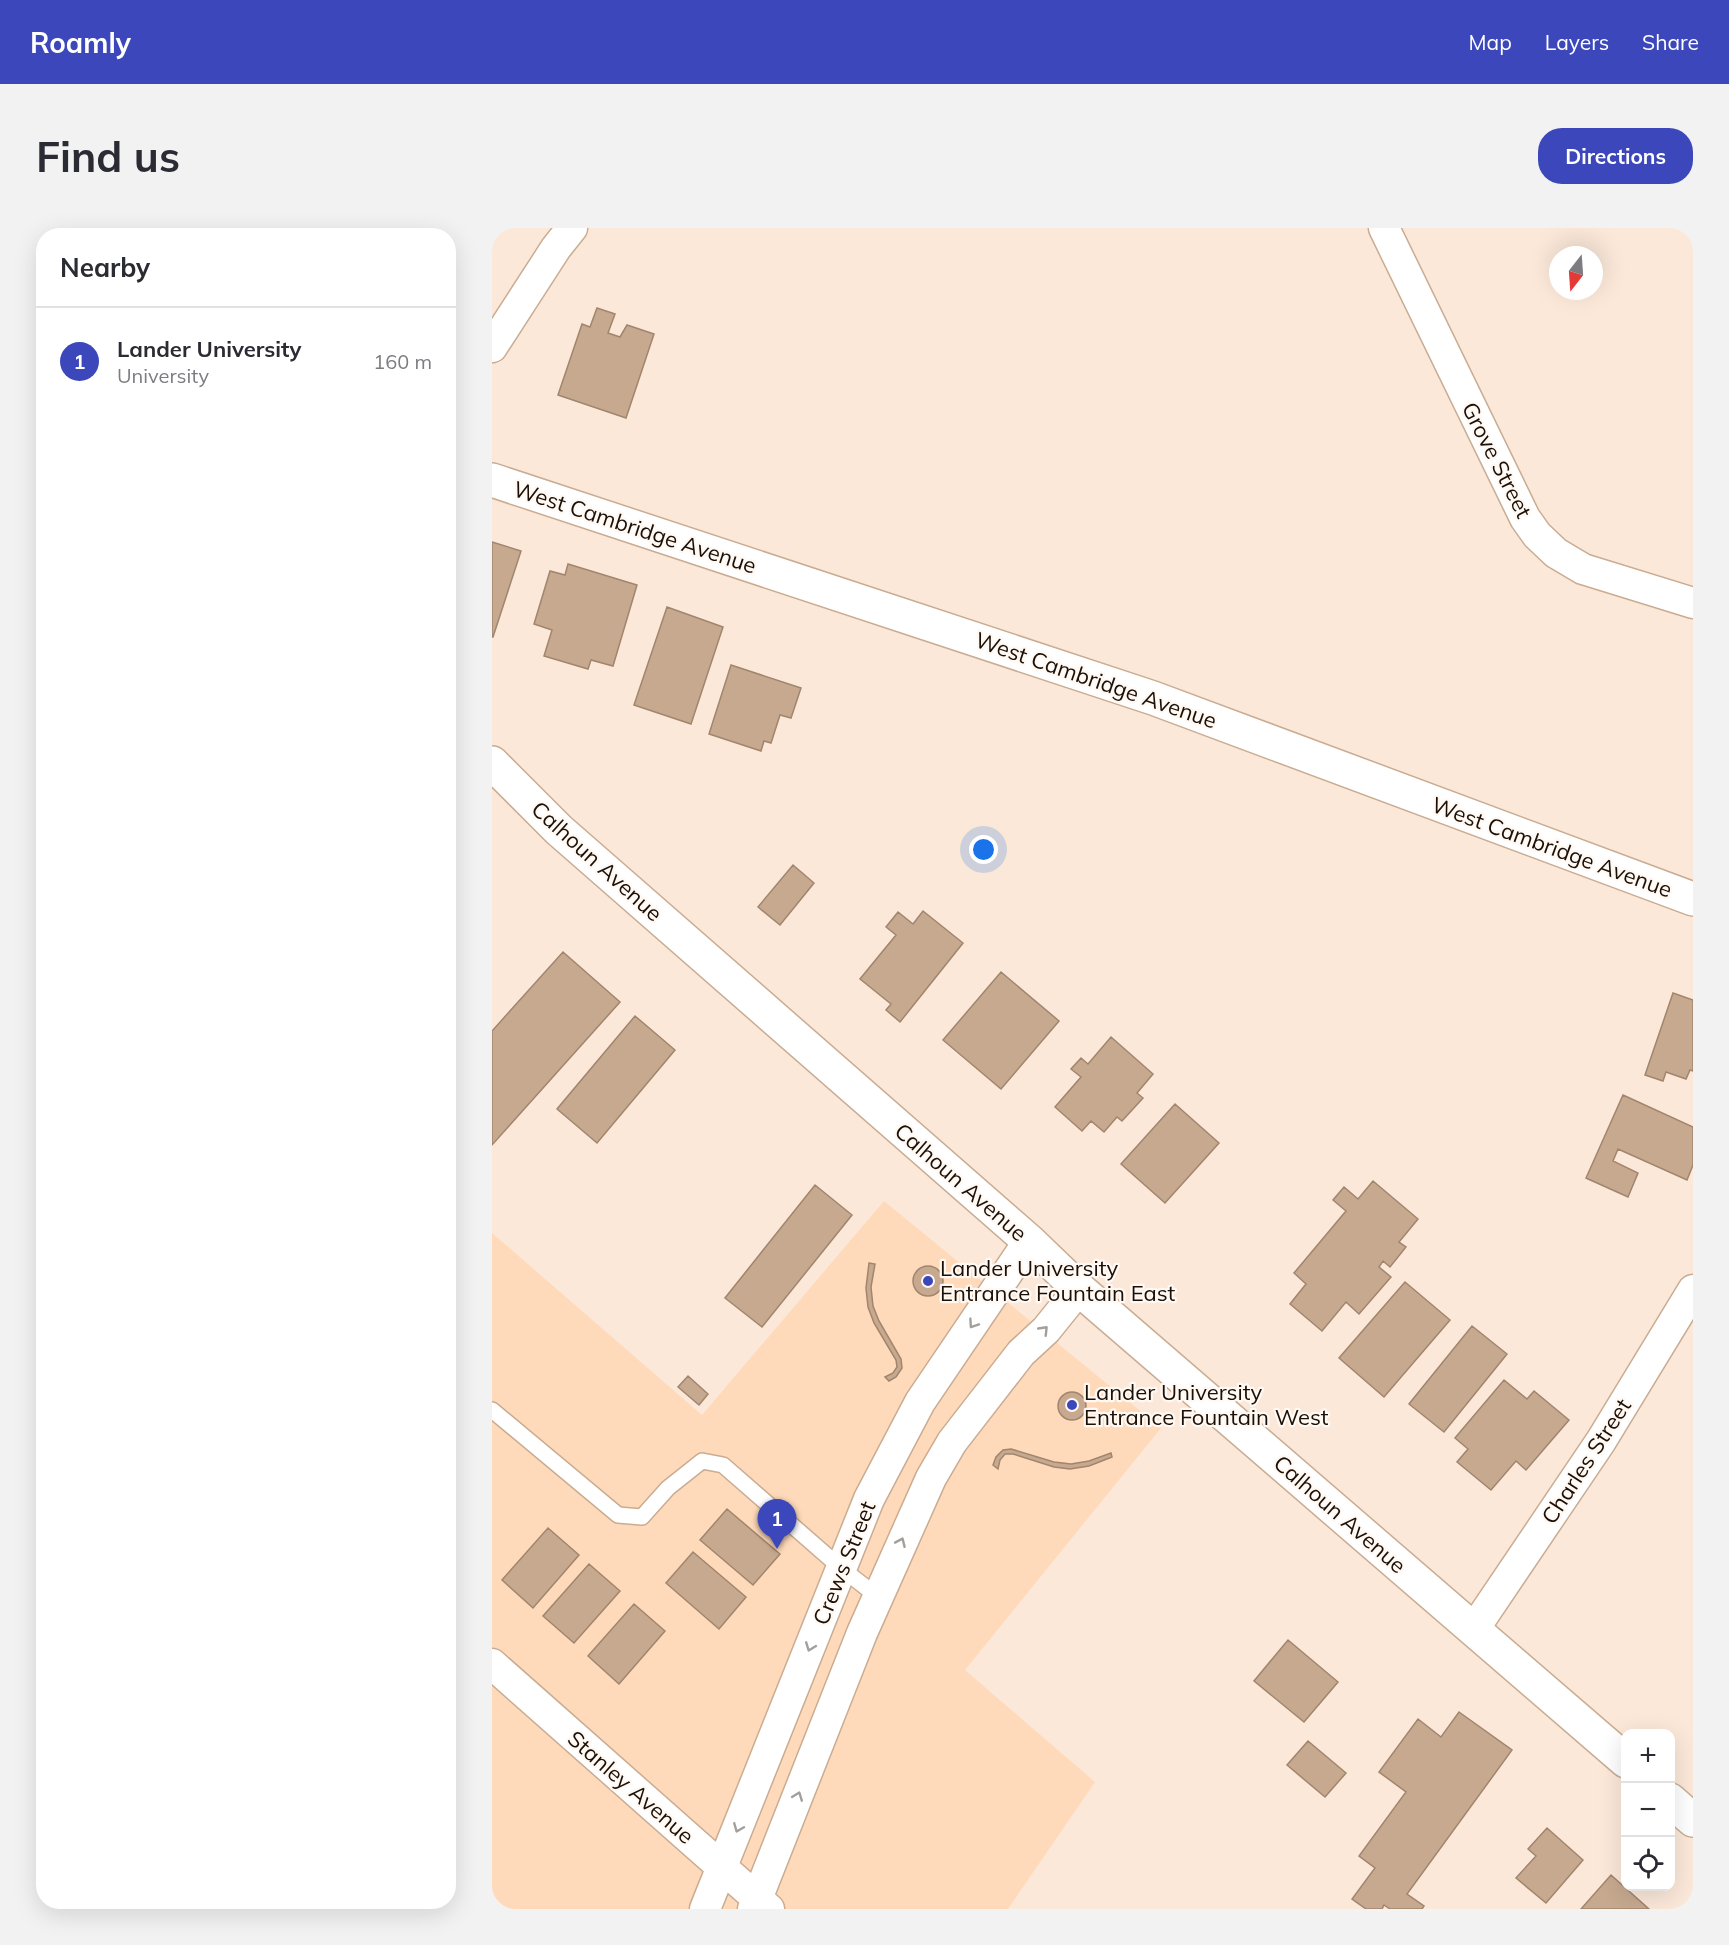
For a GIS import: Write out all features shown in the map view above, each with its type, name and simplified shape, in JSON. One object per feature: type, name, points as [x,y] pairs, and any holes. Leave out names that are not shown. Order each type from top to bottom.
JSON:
[{"type":"main road","name":"West Cambridge Avenue","points":[[492,480],[1153,698],[1693,899]]},
{"type":"main road","name":"Calhoun Avenue","points":[[492,763],[559,830],[1029,1241],[1079,1289],[1621,1757]]},
{"type":"main road","points":[[1675,1804],[1693,1820]]},
{"type":"street","points":[[492,347],[556,248],[572,228]]},
{"type":"street","name":"Grove Street","points":[[1384,228],[1525,518],[1537,535],[1556,553],[1583,569],[1693,603]]},
{"type":"street","name":"Crews Street","points":[[705,1909],[869,1499],[920,1402],[1029,1241]]},
{"type":"street","name":"Crews Street","points":[[760,1906],[878,1596],[931,1478],[952,1442],[1021,1353],[1046,1330],[1079,1289]]},
{"type":"street","name":"Charles Street","points":[[1474,1629],[1601,1441],[1693,1290]]},
{"type":"street","name":"Stanley Avenue","points":[[492,1664],[722,1868],[760,1906]]},
{"type":"lane","points":[[492,1410],[618,1515],[642,1517],[668,1488],[702,1461],[723,1465],[841,1568],[878,1596]]},
{"type":"shaded area","points":[[884,1201],[1161,1428],[965,1670],[1095,1782],[1008,1909],[492,1909],[492,1233],[702,1415]]},
{"type":"building","points":[[597,308],[615,314],[608,333],[620,337],[627,325],[654,334],[626,418],[558,395],[582,324],[590,327]]},
{"type":"building","points":[[492,542],[521,551],[493,637],[492,637]]},
{"type":"building","points":[[568,564],[637,585],[613,666],[591,660],[588,669],[544,656],[552,630],[534,624],[550,571],[565,575]]},
{"type":"building","points":[[667,607],[723,627],[691,724],[634,705]]},
{"type":"building","points":[[731,665],[801,688],[791,718],[780,715],[771,743],[764,741],[761,751],[709,734]]},
{"type":"building","points":[[793,865],[814,883],[780,925],[758,907]]},
{"type":"building","points":[[923,911],[963,943],[900,1022],[886,1010],[891,1004],[860,979],[896,935],[886,927],[898,912],[913,924]]},
{"type":"building","points":[[563,952],[620,1002],[492,1145],[492,1031]]},
{"type":"building","points":[[1001,972],[1059,1021],[1001,1089],[943,1040]]},
{"type":"building","points":[[1673,993],[1693,1000],[1693,1071],[1690,1070],[1686,1079],[1666,1072],[1663,1081],[1645,1075]]},
{"type":"building","points":[[635,1016],[675,1050],[597,1143],[557,1109]]},
{"type":"building","points":[[1111,1037],[1153,1074],[1137,1093],[1143,1098],[1122,1121],[1117,1117],[1104,1132],[1091,1121],[1082,1131],[1055,1107],[1081,1077],[1071,1069],[1081,1058],[1088,1064]]},
{"type":"building","points":[[1623,1095],[1693,1127],[1693,1165],[1687,1180],[1618,1149],[1613,1161],[1638,1173],[1628,1197],[1586,1178]]},
{"type":"building","points":[[1175,1104],[1219,1143],[1165,1203],[1121,1164]]},
{"type":"building","points":[[1373,1181],[1418,1219],[1399,1242],[1406,1247],[1390,1267],[1383,1261],[1379,1267],[1391,1277],[1359,1314],[1346,1302],[1322,1331],[1290,1304],[1306,1284],[1294,1273],[1346,1211],[1333,1200],[1344,1187],[1358,1199]]},
{"type":"building","points":[[815,1185],[852,1215],[762,1327],[725,1298]]},
{"type":"building","points":[[869,1263],[875,1264],[871,1287],[873,1306],[901,1359],[902,1368],[896,1377],[889,1381],[885,1377],[893,1373],[897,1367],[896,1360],[874,1323],[868,1307],[866,1288]]},
{"type":"building","name":"Lander University Entrance Fountain East","points":[[928,1266],[939,1270],[943,1281],[939,1292],[928,1296],[917,1292],[913,1281],[917,1270]]},
{"type":"building","points":[[1405,1282],[1450,1320],[1384,1397],[1339,1358]]},
{"type":"building","points":[[1472,1326],[1507,1354],[1444,1432],[1409,1404]]},
{"type":"building","points":[[688,1376],[708,1394],[699,1405],[678,1387]]},
{"type":"building","points":[[1504,1380],[1527,1399],[1534,1391],[1569,1420],[1526,1470],[1516,1461],[1491,1490],[1457,1462],[1468,1449],[1455,1438]]},
{"type":"building","name":"Lander University Entrance Fountain West","points":[[1072,1392],[1082,1396],[1086,1406],[1082,1416],[1072,1420],[1062,1416],[1058,1406],[1062,1396]]},
{"type":"building","points":[[1011,1449],[1054,1462],[1071,1464],[1089,1461],[1111,1453],[1112,1457],[1089,1466],[1070,1469],[1005,1454],[1000,1460],[998,1469],[993,1465],[996,1457],[1003,1450]]},
{"type":"building","points":[[727,1509],[780,1554],[753,1585],[700,1540]]},
{"type":"building","points":[[548,1528],[579,1555],[533,1608],[502,1580]]},
{"type":"building","points":[[693,1552],[746,1597],[719,1629],[666,1583]]},
{"type":"building","points":[[589,1564],[620,1591],[574,1643],[543,1616]]},
{"type":"building","points":[[634,1604],[665,1631],[619,1684],[588,1656]]},
{"type":"building","points":[[1288,1640],[1338,1682],[1304,1722],[1254,1681]]},
{"type":"building","points":[[1459,1712],[1512,1750],[1407,1894],[1424,1906],[1422,1909],[1390,1909],[1384,1905],[1382,1909],[1366,1909],[1352,1899],[1375,1868],[1359,1856],[1406,1792],[1379,1772],[1418,1719],[1441,1737]]},
{"type":"building","points":[[1308,1741],[1346,1773],[1325,1797],[1287,1765]]},
{"type":"building","points":[[1547,1828],[1583,1860],[1546,1903],[1516,1878],[1536,1856],[1528,1849]]},
{"type":"building","points":[[1611,1875],[1621,1884],[1621,1891],[1629,1891],[1649,1909],[1581,1909]]},
{"type":"place","name":"Lander University Entrance Fountain East","points":[[928,1281]]},
{"type":"place","name":"Lander University Entrance Fountain West","points":[[1072,1405]]},
{"type":"place","name":"Lander University","points":[[777,1549]]}]
